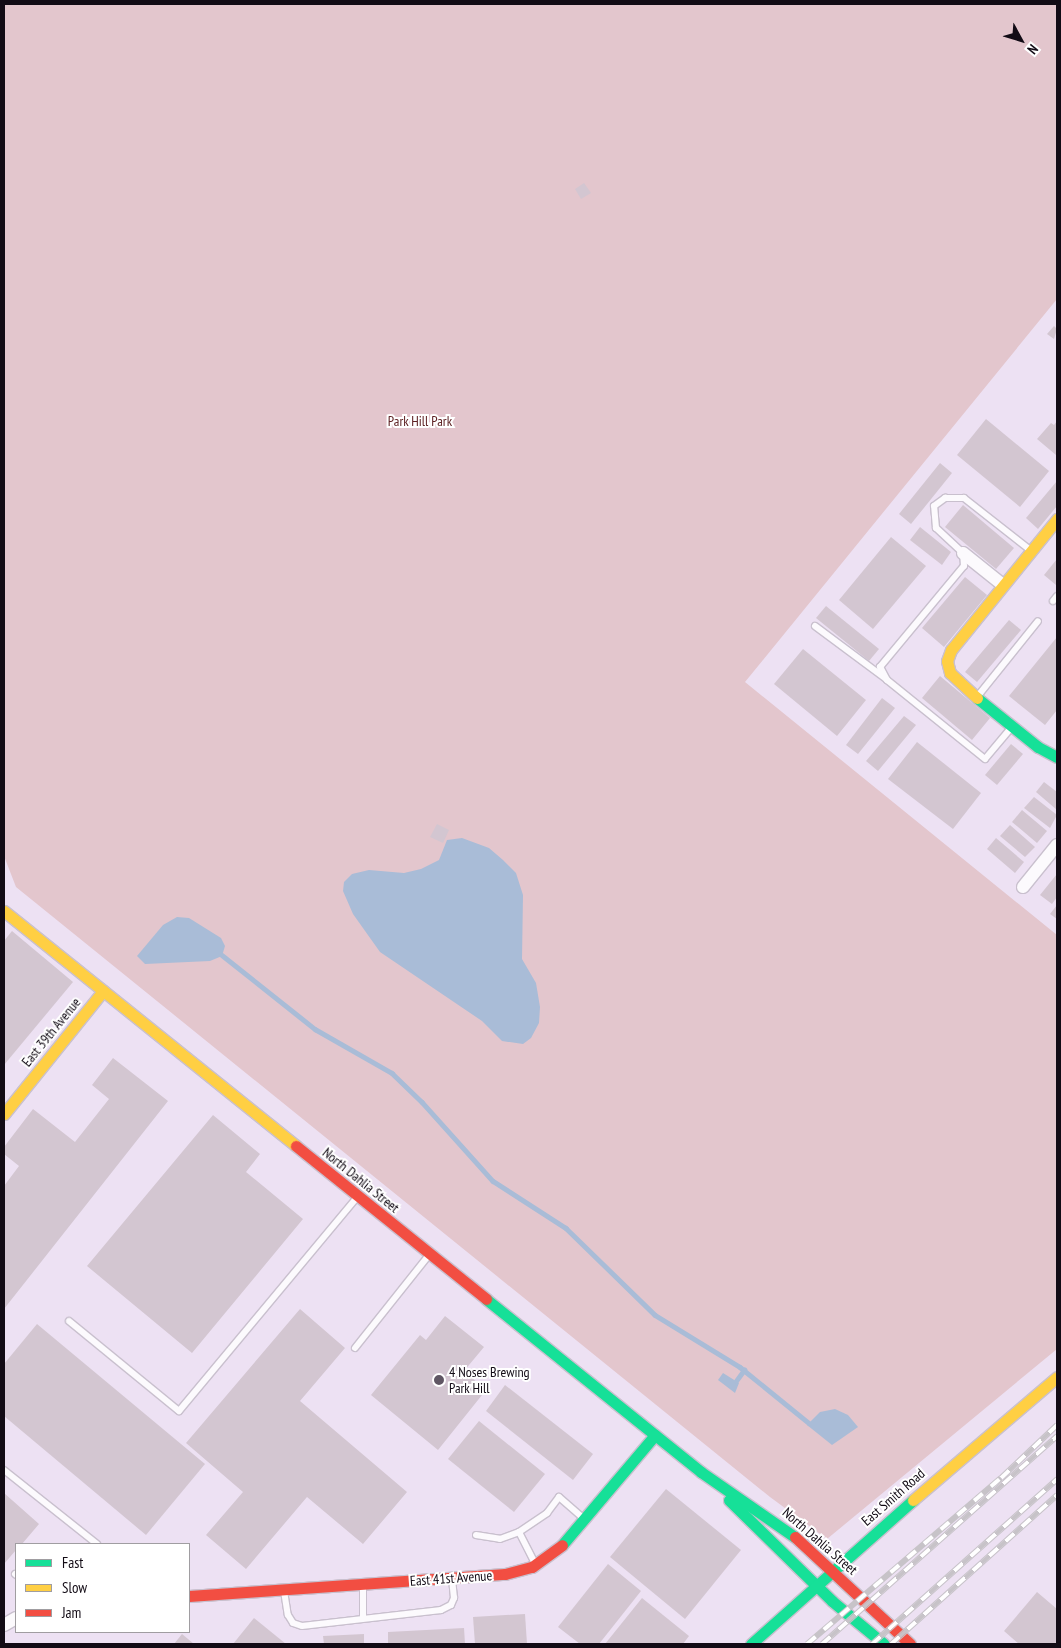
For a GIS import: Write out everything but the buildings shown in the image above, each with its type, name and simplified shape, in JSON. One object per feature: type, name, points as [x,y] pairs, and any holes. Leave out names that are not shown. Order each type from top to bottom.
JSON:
[{"type":"street","points":[[1057,519],[949,655],[950,673],[976,698],[1038,747],[1057,757]]},
{"type":"street","points":[[963,553],[1003,585]]},
{"type":"street","points":[[1023,887],[1056,849]]},
{"type":"street","name":"North Dahlia Street","points":[[4,911],[701,1472],[816,1586],[884,1644]]},
{"type":"street","name":"East 39th Avenue","points":[[4,1114],[103,991]]},
{"type":"street","name":"East Smith Road","points":[[752,1644],[833,1570],[1057,1377]]},
{"type":"street","name":"East 41st Avenue","points":[[190,1596],[505,1574],[536,1565],[558,1551],[655,1435]]},
{"type":"street","name":"North Dahlia Street","points":[[701,1472],[757,1508],[833,1570],[910,1644]]},
{"type":"street","points":[[4,1625],[15,1619]]},
{"type":"lane","points":[[887,680],[880,667],[964,566],[963,553],[936,528],[934,506],[945,498],[964,498],[1031,551]]},
{"type":"lane","points":[[976,698],[1038,621]]},
{"type":"lane","points":[[815,626],[887,680],[985,759],[1012,726]]},
{"type":"lane","points":[[69,1321],[179,1411],[358,1196]]},
{"type":"lane","points":[[355,1348],[430,1254]]},
{"type":"lane","points":[[4,1470],[95,1543]]},
{"type":"lane","points":[[476,1535],[500,1539],[519,1532],[540,1519],[559,1497],[585,1520]]},
{"type":"lane","points":[[519,1532],[536,1565]]},
{"type":"lane","points":[[284,1590],[288,1615],[293,1623],[302,1626],[363,1617],[441,1610],[451,1605],[454,1598],[451,1578]]},
{"type":"lane","points":[[363,1584],[363,1617]]},
{"type":"green space","name":"Park Hill Park","points":[[4,4],[1057,4],[1057,299],[745,682],[1057,935],[1057,1349],[827,1539],[770,1497],[16,887],[4,856]]},
{"type":"water","points":[[462,838],[489,848],[503,860],[516,873],[523,895],[522,959],[536,983],[540,1007],[539,1023],[531,1038],[523,1044],[502,1041],[482,1021],[380,952],[353,914],[343,891],[344,882],[352,874],[369,870],[404,873],[421,869],[439,860],[447,840]]},
{"type":"water","points":[[177,917],[189,918],[221,938],[225,946],[222,956],[210,961],[145,964],[137,956],[163,925]]},
{"type":"water","points":[[723,1373],[739,1383],[735,1393],[718,1380]]},
{"type":"water","points":[[835,1409],[848,1415],[858,1427],[832,1445],[807,1425],[820,1412]]},
{"type":"waterway","points":[[222,955],[315,1029],[392,1073],[422,1102],[493,1181],[566,1228],[655,1315],[740,1367],[809,1423]]},
{"type":"waterway","points":[[736,1381],[744,1370]]},
{"type":"railway","points":[[807,1644],[1001,1478],[1057,1425]]},
{"type":"railway","points":[[822,1644],[1057,1436]]},
{"type":"railway","points":[[872,1644],[1057,1479]]},
{"type":"railway","points":[[891,1644],[1057,1495]]},
{"type":"traffic: fast","points":[[977,698],[1038,747],[1057,757]]},
{"type":"traffic: fast","points":[[486,1299],[701,1472],[795,1537]]},
{"type":"traffic: fast","points":[[562,1545],[655,1435]]},
{"type":"traffic: fast","points":[[729,1500],[832,1601],[884,1644]]},
{"type":"traffic: fast","points":[[751,1644],[913,1500]]},
{"type":"traffic: slow","points":[[977,698],[950,673],[947,661],[951,650],[1057,519]]},
{"type":"traffic: slow","points":[[4,911],[296,1146]]},
{"type":"traffic: slow","points":[[4,1114],[103,991]]},
{"type":"traffic: slow","points":[[913,1500],[1057,1377]]},
{"type":"traffic: jam","points":[[296,1146],[486,1299]]},
{"type":"traffic: jam","points":[[795,1537],[910,1644]]},
{"type":"traffic: jam","points":[[190,1596],[505,1574],[532,1567],[562,1545]]},
{"type":"place","name":"4 Noses Brewing Park Hill","points":[[439,1380]]}]
